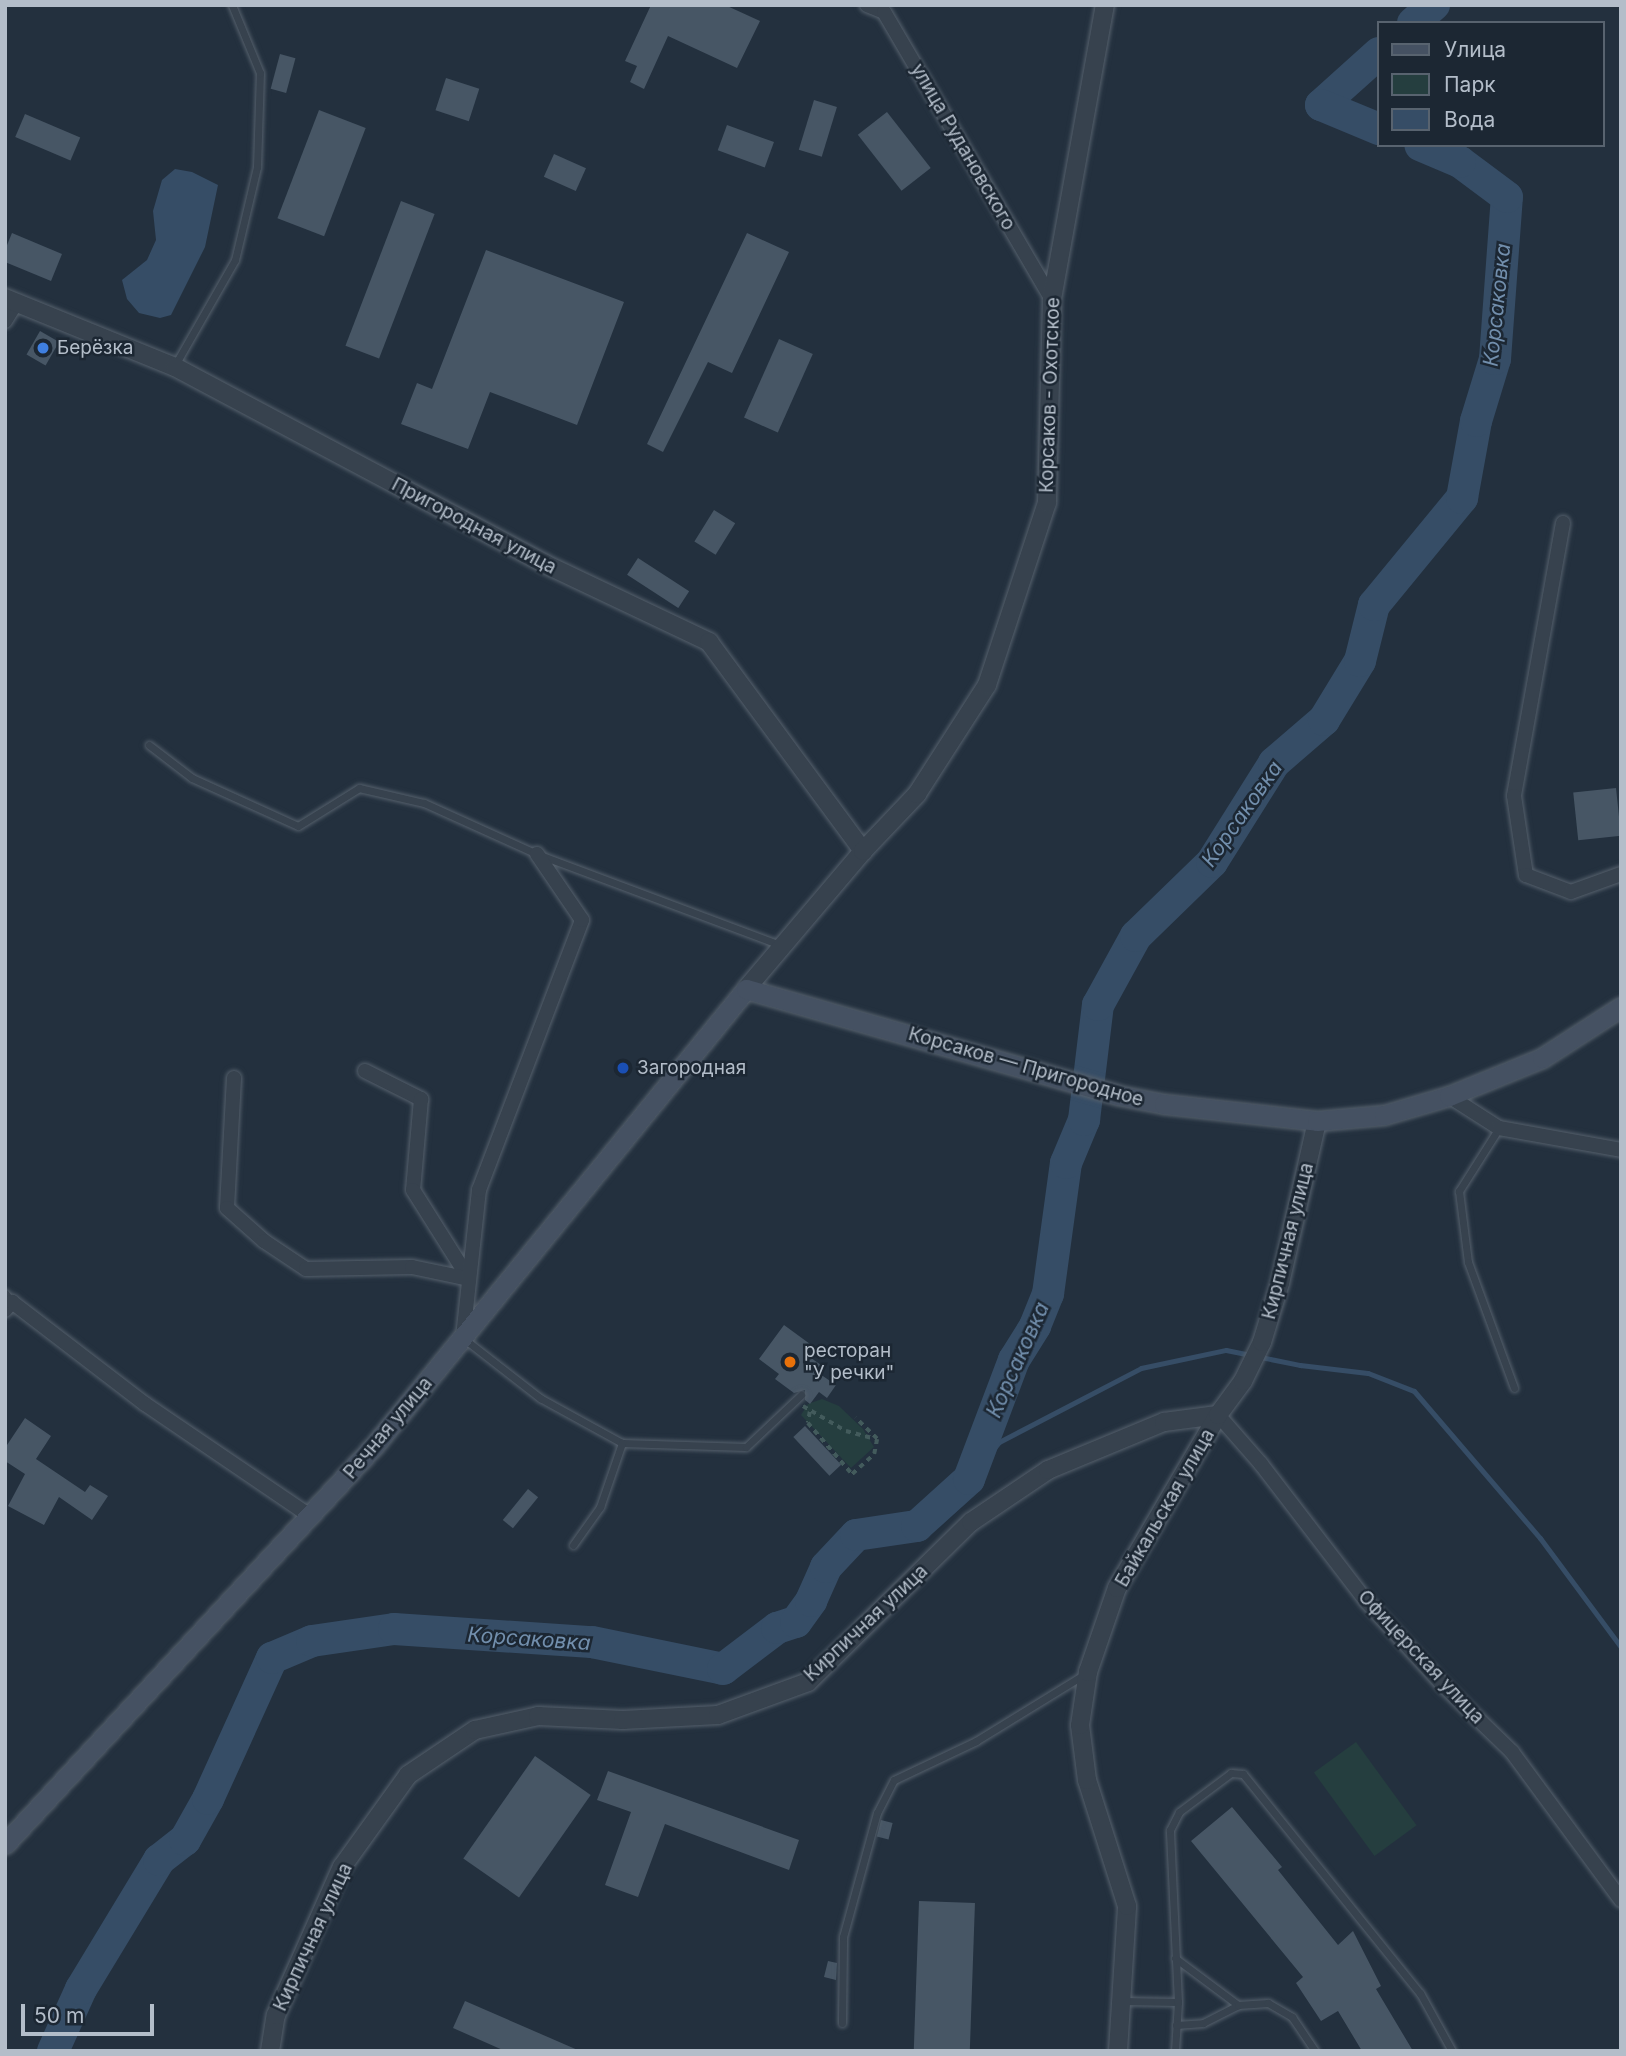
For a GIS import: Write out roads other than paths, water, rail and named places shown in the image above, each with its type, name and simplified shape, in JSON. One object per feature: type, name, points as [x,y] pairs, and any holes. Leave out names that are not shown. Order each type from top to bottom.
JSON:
[{"type":"main road","name":"Корсаков — Пригородное","points":[[746,989],[1117,1095],[1164,1104],[1317,1121],[1384,1115],[1449,1096],[1542,1058],[1621,1007]]},
{"type":"main road","name":"Речная улица","points":[[5,1844],[310,1517],[463,1338],[746,989]]},
{"type":"street","name":"улица Рудановского","points":[[867,5],[884,12],[1052,299]]},
{"type":"street","name":"Корсаков - Охотское","points":[[746,989],[863,851],[917,794],[987,685],[1047,503],[1052,299],[1105,5]]},
{"type":"street","name":"Пригородная улица","points":[[11,300],[175,367],[545,564],[709,642],[863,851]]},
{"type":"street","points":[[5,321],[11,300]]},
{"type":"street","points":[[1563,523],[1514,796],[1526,875],[1572,892],[1621,874]]},
{"type":"street","points":[[463,1338],[479,1190],[582,920],[537,854]]},
{"type":"street","points":[[365,1071],[421,1099],[412,1190],[469,1279]]},
{"type":"street","points":[[234,1078],[227,1208],[264,1241],[306,1269],[412,1267],[469,1279]]},
{"type":"street","points":[[1449,1096],[1499,1128],[1621,1150]]},
{"type":"street","name":"Кирпичная улица","points":[[270,2051],[276,2015],[342,1867],[408,1775],[475,1730],[538,1716],[623,1720],[718,1715],[808,1682],[971,1522],[1048,1470],[1164,1422],[1218,1415],[1243,1381],[1262,1342],[1317,1121]]},
{"type":"street","points":[[8,1302],[145,1404],[310,1517]]},
{"type":"street","name":"Байкальская улица","points":[[1118,2051],[1127,1906],[1087,1780],[1080,1725],[1088,1672],[1117,1588],[1218,1415]]},
{"type":"street","name":"Офицерская улица","points":[[1218,1415],[1261,1464],[1366,1601],[1444,1686],[1512,1752],[1621,1900]]},
{"type":"lane","points":[[175,367],[236,260],[257,167],[260,73],[232,5]]},
{"type":"lane","points":[[149,745],[192,778],[298,826],[359,788],[424,803],[537,854],[781,946]]},
{"type":"lane","points":[[1499,1128],[1459,1191],[1468,1262],[1514,1388]]},
{"type":"lane","points":[[463,1338],[540,1398],[622,1443],[746,1447],[798,1398]]},
{"type":"lane","points":[[573,1545],[600,1507],[622,1443]]},
{"type":"lane","points":[[842,2023],[843,1937],[877,1812],[894,1780],[976,1741],[1088,1672]]},
{"type":"lane","points":[[1175,2051],[1178,2003],[1170,1830],[1179,1812],[1231,1773],[1243,1774],[1420,1993],[1452,2051]]},
{"type":"lane","points":[[1175,1958],[1238,2005]]},
{"type":"lane","points":[[1121,2001],[1178,2003]]},
{"type":"lane","points":[[1177,2025],[1203,2023],[1238,2005],[1268,2003],[1292,2017],[1315,2051]]},
{"type":"water","points":[[175,169],[192,172],[218,185],[205,247],[171,315],[160,318],[139,313],[127,299],[122,280],[147,260],[156,240],[153,211],[162,180]]},
{"type":"waterway","name":"Корсаковка","points":[[1415,21],[1434,5]]},
{"type":"waterway","name":"Корсаковка","points":[[1378,54],[1321,105],[1378,129]]},
{"type":"waterway","name":"Корсаковка","points":[[53,2051],[81,1989],[159,1860],[185,1840],[208,1799],[272,1658],[312,1641],[394,1629],[592,1642],[723,1669],[777,1628],[796,1622],[811,1601],[826,1567],[856,1535],[917,1526],[969,1479],[1014,1360],[1035,1326],[1048,1294],[1066,1163],[1084,1120],[1098,1005],[1136,936],[1212,862],[1274,763],[1324,720],[1360,661],[1374,605],[1462,498],[1476,421],[1495,359],[1507,197],[1460,162],[1425,147]]},
{"type":"waterway","points":[[969,1479],[999,1442],[1141,1368],[1226,1350],[1300,1365],[1368,1373],[1414,1391],[1540,1538],[1621,1647]]},
{"type":"place","name":"Берёзка","points":[[43,348]]},
{"type":"place","name":"Загородная","points":[[623,1068]]},
{"type":"place","name":"ресторан \"У речки\"","points":[[790,1362]]}]
